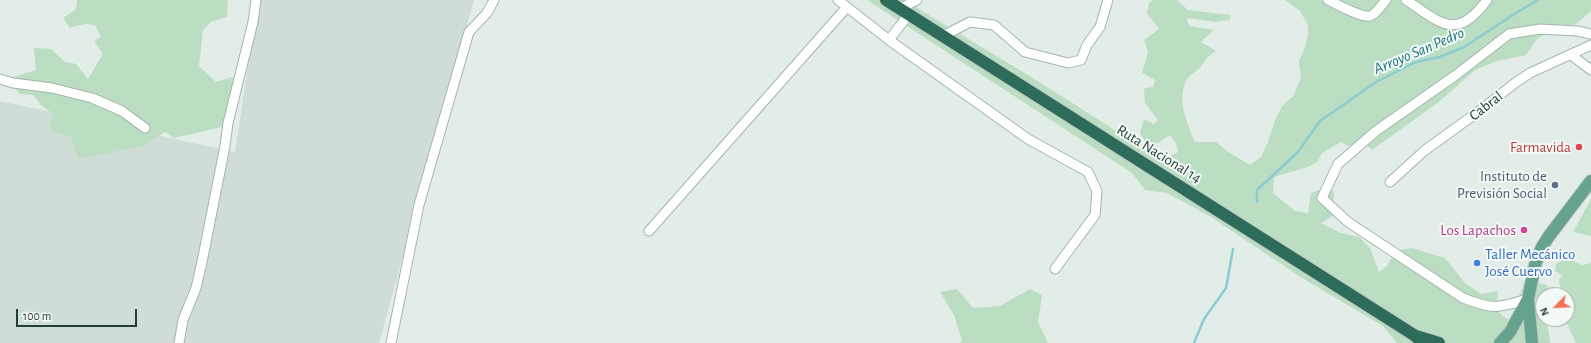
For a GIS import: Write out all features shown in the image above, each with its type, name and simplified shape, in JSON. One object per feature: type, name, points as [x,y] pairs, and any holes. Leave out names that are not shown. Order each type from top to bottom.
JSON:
[{"type":"highway","name":"Ruta Nacional 14","points":[[886,0],[1419,339],[1439,343]]},
{"type":"main road","points":[[1500,343],[1510,332],[1528,298],[1535,265],[1542,247],[1591,181]]},
{"type":"main road","points":[[1528,298],[1532,343]]},
{"type":"street","points":[[179,343],[183,320],[196,288],[202,262],[225,146],[228,123],[253,22],[256,0]]},
{"type":"street","points":[[391,343],[420,204],[469,32],[487,13],[494,0]]},
{"type":"street","points":[[838,0],[889,40],[1028,139],[1088,172],[1097,191],[1095,215],[1055,269]]},
{"type":"street","points":[[889,40],[905,11],[916,0]]},
{"type":"street","points":[[943,36],[970,22],[994,25],[1025,52],[1068,63],[1081,60],[1087,45],[1100,27],[1108,0]]},
{"type":"street","points":[[1328,0],[1362,15],[1370,16],[1376,12],[1386,0]]},
{"type":"street","points":[[1406,0],[1442,24],[1451,26],[1461,24],[1470,18],[1488,0]]},
{"type":"street","points":[[649,231],[847,7]]},
{"type":"street","points":[[1528,298],[1501,307],[1482,306],[1463,298],[1348,222],[1322,198],[1338,164],[1376,131],[1456,75],[1509,34],[1540,29],[1577,30],[1591,34]]},
{"type":"street","name":"Cabral","points":[[1390,182],[1424,151],[1515,83],[1530,73],[1591,45]]},
{"type":"street","points":[[1571,54],[1591,70]]},
{"type":"street","points":[[0,79],[13,83],[52,88],[92,98],[122,112],[145,128]]},
{"type":"shaded area","points":[[258,0],[474,0],[379,343],[0,343],[0,101],[235,152]]},
{"type":"green space","points":[[77,0],[228,0],[227,17],[211,22],[203,30],[199,66],[216,82],[232,77],[240,95],[231,125],[174,138],[165,132],[143,146],[78,159],[71,137],[52,131],[49,124],[54,115],[41,105],[33,95],[20,94],[6,79],[36,70],[34,48],[51,49],[65,62],[76,64],[88,79],[103,54],[94,41],[101,37],[95,25],[85,24],[70,28],[63,18],[76,9]]},
{"type":"green space","points":[[867,0],[904,0],[1041,83],[1116,131],[1166,158],[1178,152],[1176,144],[1170,135],[1158,143],[1147,144],[1140,133],[1144,119],[1154,124],[1158,120],[1145,103],[1144,88],[1153,87],[1155,80],[1142,73],[1148,52],[1144,40],[1159,29],[1147,13],[1149,3],[1153,0],[1177,0],[1188,10],[1230,15],[1230,20],[1215,22],[1187,18],[1189,26],[1214,30],[1201,42],[1216,51],[1208,57],[1199,69],[1187,79],[1182,95],[1184,111],[1195,142],[1216,142],[1230,153],[1250,165],[1261,157],[1282,106],[1293,96],[1301,78],[1299,61],[1305,48],[1308,25],[1300,11],[1285,0],[1591,0],[1591,11],[1576,24],[1555,30],[1538,38],[1526,55],[1497,61],[1475,70],[1440,101],[1372,150],[1364,143],[1348,146],[1341,142],[1322,153],[1318,161],[1308,167],[1274,178],[1273,193],[1295,211],[1308,213],[1311,193],[1320,190],[1334,191],[1333,216],[1321,223],[1341,233],[1359,237],[1370,248],[1379,272],[1386,267],[1396,251],[1412,248],[1445,258],[1465,283],[1481,294],[1498,291],[1497,311],[1510,321],[1525,280],[1547,285],[1547,287],[1535,287],[1535,327],[1548,327],[1550,343],[1397,343],[1383,326],[1302,278],[1211,217],[1167,193],[1145,190],[1132,173]]},
{"type":"green space","points":[[1591,199],[1591,236],[1573,232]]},
{"type":"green space","points":[[1562,260],[1573,261],[1582,265],[1591,263],[1591,343],[1576,343],[1569,327],[1575,327],[1575,287],[1560,287],[1559,279],[1563,276],[1555,271],[1556,264]]},
{"type":"green space","points":[[957,289],[973,308],[1000,306],[1030,289],[1042,295],[1038,322],[1048,343],[960,343],[962,340],[954,315],[940,292]]},
{"type":"waterway","name":"Arroyo San Pedro","points":[[1257,202],[1257,190],[1298,152],[1320,121],[1376,82],[1416,62],[1440,57],[1464,47],[1538,0]]},
{"type":"waterway","name":"Arroyo San Pedro","points":[[1194,343],[1204,319],[1226,288],[1233,249]]},
{"type":"place","name":"Farmavida","points":[[1579,147]]},
{"type":"place","name":"Instituto de Previsión Social","points":[[1555,185]]},
{"type":"place","name":"Los Lapachos","points":[[1524,230]]},
{"type":"place","name":"Taller Mecánico José Cuervo","points":[[1477,263]]}]
